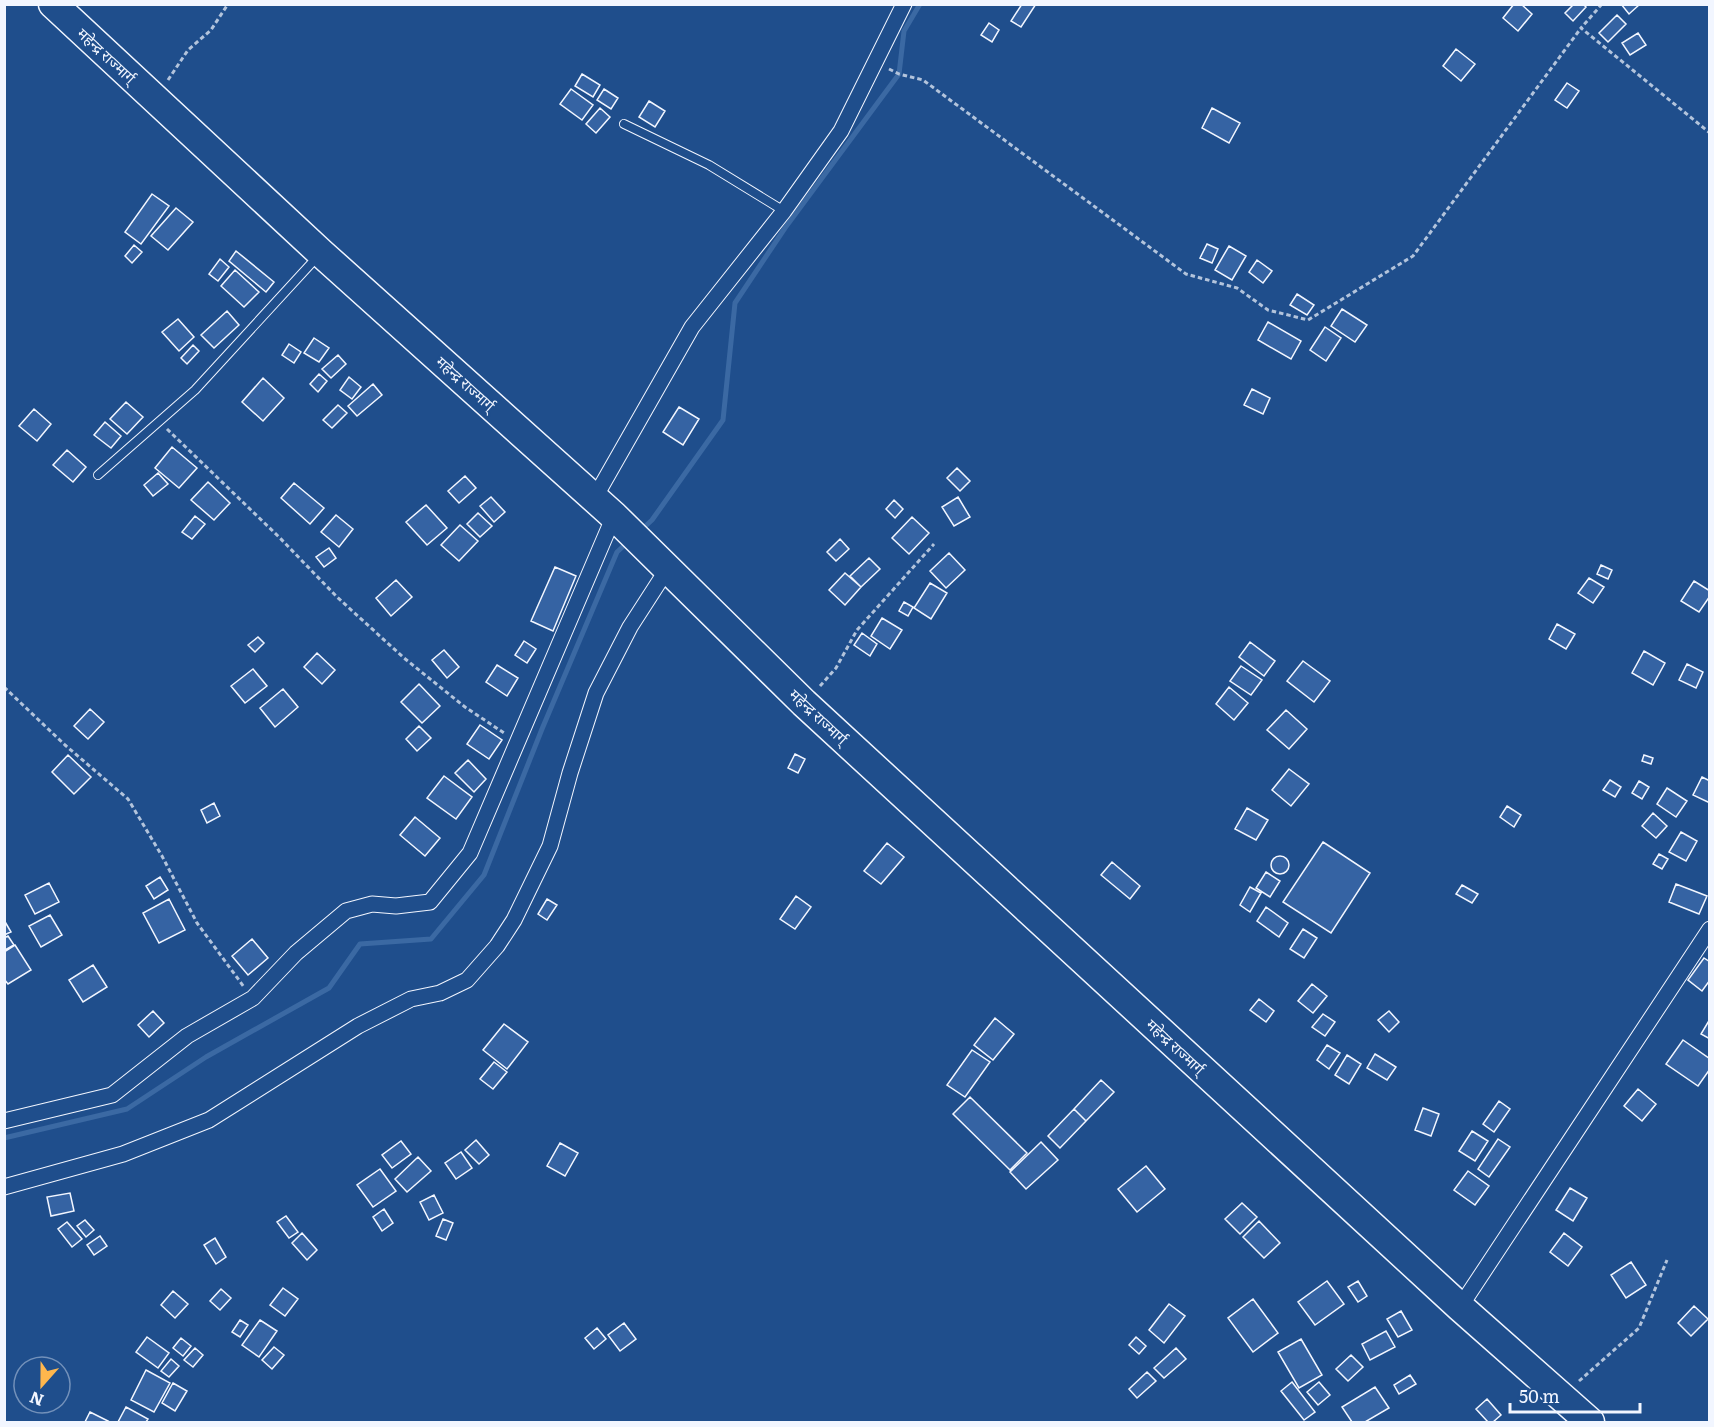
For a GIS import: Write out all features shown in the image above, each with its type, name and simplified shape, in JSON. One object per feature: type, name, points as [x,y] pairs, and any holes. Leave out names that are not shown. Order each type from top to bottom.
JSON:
[{"type":"highway","name":"महेन्द्र राज्मार्ग्","points":[[53,4],[321,253],[611,514],[804,703],[1460,1307],[1590,1422]]},
{"type":"street","points":[[4,1121],[112,1095],[187,1036],[252,998],[296,953],[346,911],[372,903],[396,906],[429,902],[470,853],[518,743],[611,514],[692,327],[784,211],[841,130],[904,4]]},
{"type":"street","points":[[4,1187],[123,1154],[209,1120],[358,1026],[411,999],[440,993],[467,980],[497,946],[514,920],[550,846],[570,772],[596,693],[663,563]]},
{"type":"street","points":[[1460,1307],[1710,929]]},
{"type":"lane","points":[[624,124],[709,165],[784,211]]},
{"type":"lane","points":[[98,475],[195,390],[321,253]]},
{"type":"path","points":[[155,99],[188,50],[211,30],[228,4]]},
{"type":"path","points":[[875,62],[899,74],[923,80],[1186,274],[1237,288],[1268,310],[1308,320],[1413,256],[1581,28],[1602,4]]},
{"type":"path","points":[[1581,28],[1710,133]]},
{"type":"path","points":[[159,421],[279,537],[337,597],[404,658],[465,707],[518,743]]},
{"type":"path","points":[[804,703],[836,668],[856,630],[934,544]]},
{"type":"path","points":[[4,687],[65,745],[128,799],[162,856],[197,923],[252,998]]},
{"type":"path","points":[[1561,1398],[1639,1328],[1667,1260]]},
{"type":"building","points":[[1022,4],[1036,4],[1021,27],[1011,21]]},
{"type":"building","points":[[1514,4],[1521,4],[1532,14],[1518,31],[1503,18]]},
{"type":"building","points":[[1574,4],[1583,4],[1586,7],[1573,21],[1565,13]]},
{"type":"building","points":[[1621,4],[1639,4],[1639,5],[1629,14]]},
{"type":"building","points":[[1617,15],[1626,24],[1608,42],[1599,33]]},
{"type":"building","points":[[989,23],[999,30],[992,42],[981,35]]},
{"type":"building","points":[[1638,33],[1646,45],[1630,55],[1622,43]]},
{"type":"building","points":[[1456,49],[1475,64],[1461,81],[1443,66]]},
{"type":"building","points":[[582,74],[600,85],[593,97],[575,86]]},
{"type":"building","points":[[1567,83],[1579,91],[1567,108],[1555,100]]},
{"type":"building","points":[[571,89],[593,105],[582,120],[560,104]]},
{"type":"building","points":[[604,89],[618,98],[611,109],[597,100]]},
{"type":"building","points":[[649,101],[665,111],[655,127],[639,117]]},
{"type":"building","points":[[600,108],[610,117],[596,133],[586,124]]},
{"type":"building","points":[[1212,108],[1240,123],[1229,143],[1202,128]]},
{"type":"building","points":[[152,194],[169,206],[141,244],[125,232]]},
{"type":"building","points":[[176,208],[193,222],[168,250],[151,236]]},
{"type":"building","points":[[1207,244],[1218,249],[1212,263],[1200,258]]},
{"type":"building","points":[[134,245],[142,252],[132,263],[125,256]]},
{"type":"building","points":[[1229,246],[1246,256],[1232,280],[1215,270]]},
{"type":"building","points":[[236,251],[274,282],[266,292],[229,261]]},
{"type":"building","points":[[220,259],[229,267],[218,281],[209,274]]},
{"type":"building","points":[[1257,260],[1272,271],[1263,283],[1249,272]]},
{"type":"building","points":[[235,270],[259,292],[244,307],[221,286]]},
{"type":"building","points":[[1297,294],[1314,305],[1307,315],[1290,305]]},
{"type":"building","points":[[1342,309],[1367,325],[1355,342],[1331,326]]},
{"type":"building","points":[[227,311],[239,325],[214,348],[201,335]]},
{"type":"building","points":[[178,319],[194,337],[179,351],[162,332]]},
{"type":"building","points":[[1268,322],[1301,341],[1291,359],[1258,340]]},
{"type":"building","points":[[1325,327],[1341,338],[1326,361],[1310,350]]},
{"type":"building","points":[[314,338],[329,348],[319,362],[304,353]]},
{"type":"building","points":[[289,344],[301,352],[294,363],[282,355]]},
{"type":"building","points":[[193,345],[199,351],[187,364],[181,358]]},
{"type":"building","points":[[338,355],[346,364],[331,378],[322,369]]},
{"type":"building","points":[[319,374],[327,381],[318,392],[310,384]]},
{"type":"building","points":[[349,377],[361,387],[352,399],[340,390]]},
{"type":"building","points":[[263,378],[284,398],[263,421],[242,402]]},
{"type":"building","points":[[373,384],[382,395],[357,416],[348,406]]},
{"type":"building","points":[[1252,389],[1270,398],[1263,414],[1244,405]]},
{"type":"building","points":[[126,402],[143,417],[127,434],[110,419]]},
{"type":"building","points":[[338,405],[347,413],[332,428],[323,420]]},
{"type":"building","points":[[679,407],[699,419],[683,445],[663,432]]},
{"type":"building","points":[[34,409],[51,424],[37,441],[19,426]]},
{"type":"building","points":[[105,422],[121,436],[111,448],[94,435]]},
{"type":"building","points":[[172,447],[197,468],[179,488],[155,468]]},
{"type":"building","points":[[67,450],[86,467],[73,482],[53,465]]},
{"type":"building","points":[[957,468],[970,481],[960,491],[947,478]]},
{"type":"building","points":[[158,473],[168,484],[153,496],[144,485]]},
{"type":"building","points":[[465,476],[476,488],[459,503],[448,491]]},
{"type":"building","points":[[208,482],[230,503],[214,520],[191,500]]},
{"type":"building","points":[[294,483],[324,508],[310,524],[281,498]]},
{"type":"building","points":[[491,497],[505,512],[494,522],[480,506]]},
{"type":"building","points":[[958,497],[970,517],[954,526],[942,507]]},
{"type":"building","points":[[894,500],[903,509],[895,518],[886,509]]},
{"type":"building","points":[[426,505],[447,528],[427,545],[406,522]]},
{"type":"building","points":[[478,513],[492,526],[480,537],[467,524]]},
{"type":"building","points":[[336,515],[353,529],[339,547],[321,532]]},
{"type":"building","points":[[195,516],[205,524],[192,539],[182,532]]},
{"type":"building","points":[[912,517],[929,533],[909,554],[892,538]]},
{"type":"building","points":[[460,525],[478,541],[459,561],[441,545]]},
{"type":"building","points":[[840,539],[849,549],[836,561],[827,552]]},
{"type":"building","points":[[329,548],[336,558],[324,567],[316,557]]},
{"type":"building","points":[[949,553],[965,570],[946,588],[930,571]]},
{"type":"building","points":[[869,558],[880,569],[861,587],[850,576]]},
{"type":"building","points":[[1601,565],[1612,570],[1608,579],[1597,574]]},
{"type":"building","points":[[555,567],[576,576],[553,631],[531,621]]},
{"type":"building","points":[[845,573],[861,587],[845,605],[829,590]]},
{"type":"building","points":[[1589,578],[1604,587],[1593,603],[1578,593]]},
{"type":"building","points":[[396,580],[412,597],[391,616],[376,598]]},
{"type":"building","points":[[1694,581],[1710,591],[1710,596],[1699,612],[1681,601]]},
{"type":"building","points":[[930,583],[947,593],[931,619],[914,608]]},
{"type":"building","points":[[904,602],[913,607],[908,616],[899,611]]},
{"type":"building","points":[[882,618],[902,630],[890,649],[871,636]]},
{"type":"building","points":[[1557,624],[1575,634],[1566,649],[1549,639]]},
{"type":"building","points":[[862,633],[877,644],[870,656],[854,645]]},
{"type":"building","points":[[258,637],[264,643],[255,652],[248,645]]},
{"type":"building","points":[[524,641],[536,649],[527,663],[515,655]]},
{"type":"building","points":[[1250,642],[1275,661],[1264,676],[1239,657]]},
{"type":"building","points":[[444,650],[459,667],[447,678],[432,660]]},
{"type":"building","points":[[1644,651],[1665,663],[1653,685],[1632,673]]},
{"type":"building","points":[[317,653],[335,670],[322,684],[304,667]]},
{"type":"building","points":[[1303,661],[1330,681],[1314,702],[1287,681]]},
{"type":"building","points":[[1687,664],[1703,672],[1696,688],[1679,680]]},
{"type":"building","points":[[497,665],[518,678],[507,696],[486,682]]},
{"type":"building","points":[[1241,666],[1262,680],[1251,695],[1230,681]]},
{"type":"building","points":[[253,669],[267,686],[245,703],[231,686]]},
{"type":"building","points":[[419,684],[440,706],[422,723],[401,702]]},
{"type":"building","points":[[1229,687],[1248,703],[1234,720],[1216,704]]},
{"type":"building","points":[[283,689],[298,707],[275,727],[260,708]]},
{"type":"building","points":[[90,709],[104,722],[88,739],[74,726]]},
{"type":"building","points":[[1286,710],[1307,729],[1289,749],[1267,730]]},
{"type":"building","points":[[480,725],[502,740],[489,759],[467,744]]},
{"type":"building","points":[[419,726],[431,738],[417,751],[406,739]]},
{"type":"building","points":[[795,754],[805,759],[798,773],[788,768]]},
{"type":"building","points":[[68,755],[91,777],[74,794],[52,772]]},
{"type":"building","points":[[1644,755],[1653,758],[1651,764],[1642,761]]},
{"type":"building","points":[[468,760],[486,779],[474,792],[455,773]]},
{"type":"building","points":[[1289,769],[1309,784],[1291,806],[1272,790]]},
{"type":"building","points":[[444,776],[472,797],[456,819],[427,798]]},
{"type":"building","points":[[1702,777],[1710,781],[1710,803],[1693,795]]},
{"type":"building","points":[[1610,780],[1621,787],[1615,797],[1603,790]]},
{"type":"building","points":[[1639,781],[1649,787],[1642,799],[1632,793]]},
{"type":"building","points":[[1667,788],[1687,801],[1676,817],[1657,804]]},
{"type":"building","points":[[214,803],[220,816],[207,823],[201,810]]},
{"type":"building","points":[[1507,806],[1521,815],[1514,827],[1500,817]]},
{"type":"building","points":[[1247,808],[1268,820],[1256,840],[1235,829]]},
{"type":"building","points":[[1653,813],[1667,826],[1656,838],[1642,826]]},
{"type":"building","points":[[415,817],[440,838],[425,856],[400,835]]},
{"type":"building","points":[[1681,832],[1697,841],[1686,861],[1669,852]]},
{"type":"building","points":[[1323,842],[1370,873],[1331,933],[1283,902]]},
{"type":"building","points":[[887,843],[904,857],[881,884],[864,871]]},
{"type":"building","points":[[1659,854],[1668,859],[1662,869],[1653,864]]},
{"type":"building","points":[[1276,856],[1284,856],[1289,861],[1287,872],[1276,874],[1271,869],[1271,861]]},
{"type":"building","points":[[1112,862],[1140,886],[1130,899],[1101,875]]},
{"type":"building","points":[[1266,872],[1280,881],[1270,897],[1256,888]]},
{"type":"building","points":[[160,877],[168,890],[154,899],[146,886]]},
{"type":"building","points":[[49,883],[59,902],[35,914],[25,895]]},
{"type":"building","points":[[1676,884],[1707,896],[1699,914],[1669,902]]},
{"type":"building","points":[[1462,885],[1478,894],[1472,903],[1456,894]]},
{"type":"building","points":[[1250,887],[1261,893],[1250,912],[1240,905]]},
{"type":"building","points":[[796,896],[811,907],[795,929],[780,919]]},
{"type":"building","points":[[169,899],[185,930],[159,943],[143,913]]},
{"type":"building","points":[[547,899],[557,905],[547,920],[538,914]]},
{"type":"building","points":[[1266,907],[1288,923],[1279,937],[1257,921]]},
{"type":"building","points":[[50,915],[62,935],[41,947],[29,926]]},
{"type":"building","points":[[4,920],[11,932],[4,935]]},
{"type":"building","points":[[1303,929],[1317,938],[1304,958],[1290,949]]},
{"type":"building","points":[[8,936],[14,945],[5,950],[4,938]]},
{"type":"building","points":[[252,939],[268,958],[248,975],[232,956]]},
{"type":"building","points":[[15,945],[31,970],[8,984],[4,979],[4,952]]},
{"type":"building","points":[[1704,958],[1710,962],[1710,980],[1702,991],[1688,980]]},
{"type":"building","points":[[93,965],[107,987],[83,1002],[69,980]]},
{"type":"building","points":[[1312,984],[1327,996],[1313,1013],[1298,1001]]},
{"type":"building","points":[[1259,999],[1274,1011],[1266,1022],[1250,1010]]},
{"type":"building","points":[[153,1011],[164,1023],[149,1037],[138,1025]]},
{"type":"building","points":[[1389,1011],[1399,1022],[1389,1032],[1378,1020]]},
{"type":"building","points":[[1323,1014],[1335,1022],[1325,1036],[1312,1027]]},
{"type":"building","points":[[995,1018],[1014,1034],[993,1060],[974,1045]]},
{"type":"building","points":[[1710,1019],[1710,1039],[1701,1034]]},
{"type":"building","points":[[504,1024],[528,1042],[507,1069],[483,1050]]},
{"type":"building","points":[[1683,1040],[1710,1059],[1710,1069],[1698,1086],[1666,1064]]},
{"type":"building","points":[[1327,1045],[1340,1053],[1329,1069],[1317,1060]]},
{"type":"building","points":[[972,1050],[990,1062],[965,1097],[947,1085]]},
{"type":"building","points":[[1375,1054],[1396,1067],[1387,1080],[1367,1068]]},
{"type":"building","points":[[1347,1055],[1361,1064],[1349,1084],[1335,1075]]},
{"type":"building","points":[[494,1062],[507,1072],[493,1089],[480,1079]]},
{"type":"building","points":[[1101,1080],[1114,1092],[1086,1121],[1074,1109]]},
{"type":"building","points":[[1638,1089],[1656,1104],[1642,1121],[1624,1106]]},
{"type":"building","points":[[970,1097],[1027,1153],[1010,1170],[953,1114]]},
{"type":"building","points":[[1499,1101],[1510,1109],[1494,1132],[1483,1124]]},
{"type":"building","points":[[1423,1108],[1439,1114],[1431,1136],[1415,1130]]},
{"type":"building","points":[[1074,1109],[1086,1121],[1060,1148],[1048,1136]]},
{"type":"building","points":[[1472,1131],[1488,1141],[1475,1161],[1459,1151]]},
{"type":"building","points":[[1498,1139],[1510,1147],[1489,1177],[1478,1169]]},
{"type":"building","points":[[476,1140],[489,1155],[479,1164],[465,1150]]},
{"type":"building","points":[[401,1141],[411,1154],[392,1168],[382,1155]]},
{"type":"building","points":[[1041,1142],[1058,1160],[1026,1189],[1010,1172]]},
{"type":"building","points":[[560,1143],[578,1153],[565,1176],[547,1166]]},
{"type":"building","points":[[461,1152],[472,1168],[456,1179],[445,1163]]},
{"type":"building","points":[[418,1157],[431,1171],[407,1192],[395,1179]]},
{"type":"building","points":[[1146,1166],[1165,1189],[1137,1212],[1118,1189]]},
{"type":"building","points":[[380,1169],[396,1191],[373,1207],[357,1185]]},
{"type":"building","points":[[1468,1171],[1489,1186],[1475,1205],[1454,1190]]},
{"type":"building","points":[[1570,1188],[1587,1198],[1573,1221],[1556,1210]]},
{"type":"building","points":[[70,1193],[74,1211],[51,1216],[47,1197]]},
{"type":"building","points":[[434,1195],[443,1213],[429,1220],[420,1202]]},
{"type":"building","points":[[1242,1203],[1257,1217],[1240,1234],[1225,1219]]},
{"type":"building","points":[[384,1209],[393,1223],[382,1231],[373,1217]]},
{"type":"building","points":[[286,1216],[298,1232],[289,1238],[277,1222]]},
{"type":"building","points":[[443,1219],[453,1223],[446,1240],[436,1236]]},
{"type":"building","points":[[85,1220],[94,1230],[86,1237],[77,1226]]},
{"type":"building","points":[[1259,1221],[1280,1243],[1264,1258],[1243,1237]]},
{"type":"building","points":[[67,1222],[82,1239],[72,1247],[58,1229]]},
{"type":"building","points":[[302,1233],[317,1250],[307,1260],[292,1243]]},
{"type":"building","points":[[1564,1233],[1582,1247],[1568,1266],[1550,1252]]},
{"type":"building","points":[[100,1236],[107,1246],[94,1255],[87,1245]]},
{"type":"building","points":[[215,1238],[226,1257],[216,1264],[204,1245]]},
{"type":"building","points":[[1631,1262],[1646,1285],[1626,1298],[1611,1275]]},
{"type":"building","points":[[1327,1281],[1344,1304],[1315,1325],[1298,1302]]},
{"type":"building","points":[[1358,1281],[1367,1296],[1358,1302],[1348,1287]]},
{"type":"building","points":[[283,1288],[298,1299],[285,1316],[270,1305]]},
{"type":"building","points":[[221,1289],[231,1298],[220,1310],[210,1301]]},
{"type":"building","points":[[173,1291],[188,1304],[175,1318],[161,1305]]},
{"type":"building","points":[[1253,1299],[1278,1333],[1253,1352],[1228,1318]]},
{"type":"building","points":[[1169,1304],[1185,1316],[1164,1343],[1149,1330]]},
{"type":"building","points":[[1694,1306],[1708,1319],[1691,1336],[1678,1323]]},
{"type":"building","points":[[1401,1311],[1412,1330],[1398,1337],[1387,1319]]},
{"type":"building","points":[[240,1320],[248,1325],[240,1337],[232,1332]]},
{"type":"building","points":[[260,1320],[277,1331],[259,1357],[242,1345]]},
{"type":"building","points":[[624,1323],[636,1339],[620,1351],[608,1335]]},
{"type":"building","points":[[597,1328],[606,1339],[594,1349],[585,1338]]},
{"type":"building","points":[[1386,1331],[1395,1347],[1370,1360],[1362,1344]]},
{"type":"building","points":[[147,1337],[169,1353],[158,1368],[136,1352]]},
{"type":"building","points":[[1136,1337],[1146,1346],[1139,1354],[1129,1345]]},
{"type":"building","points":[[181,1338],[191,1346],[183,1356],[173,1348]]},
{"type":"building","points":[[1301,1339],[1322,1375],[1299,1388],[1278,1352]]},
{"type":"building","points":[[274,1347],[284,1355],[272,1369],[262,1360]]},
{"type":"building","points":[[195,1348],[203,1355],[193,1367],[184,1360]]},
{"type":"building","points":[[1176,1348],[1186,1359],[1164,1378],[1154,1368]]},
{"type":"building","points":[[1351,1355],[1363,1367],[1348,1381],[1336,1369]]},
{"type":"building","points":[[171,1359],[179,1366],[169,1377],[161,1371]]},
{"type":"building","points":[[146,1370],[170,1383],[154,1412],[131,1400]]},
{"type":"building","points":[[1147,1372],[1156,1381],[1137,1398],[1129,1389]]},
{"type":"building","points":[[1410,1375],[1416,1384],[1399,1394],[1394,1385]]},
{"type":"building","points":[[1292,1382],[1315,1412],[1304,1420],[1281,1391]]},
{"type":"building","points":[[1319,1382],[1330,1395],[1318,1405],[1307,1392]]},
{"type":"building","points":[[173,1383],[187,1391],[175,1411],[162,1403]]},
{"type":"building","points":[[1375,1387],[1389,1408],[1365,1422],[1352,1422],[1342,1407]]},
{"type":"building","points":[[1487,1399],[1501,1415],[1493,1422],[1488,1422],[1476,1409]]},
{"type":"building","points":[[126,1407],[148,1419],[146,1422],[118,1422]]},
{"type":"building","points":[[90,1412],[108,1421],[85,1422]]},
{"type":"waterway","points":[[640,531],[652,520],[723,420],[735,303],[785,228],[899,74],[904,31],[920,4]]},
{"type":"waterway","points":[[4,1138],[127,1109],[206,1057],[329,988],[360,944],[431,939],[484,875],[542,729],[617,552],[629,541]]}]
